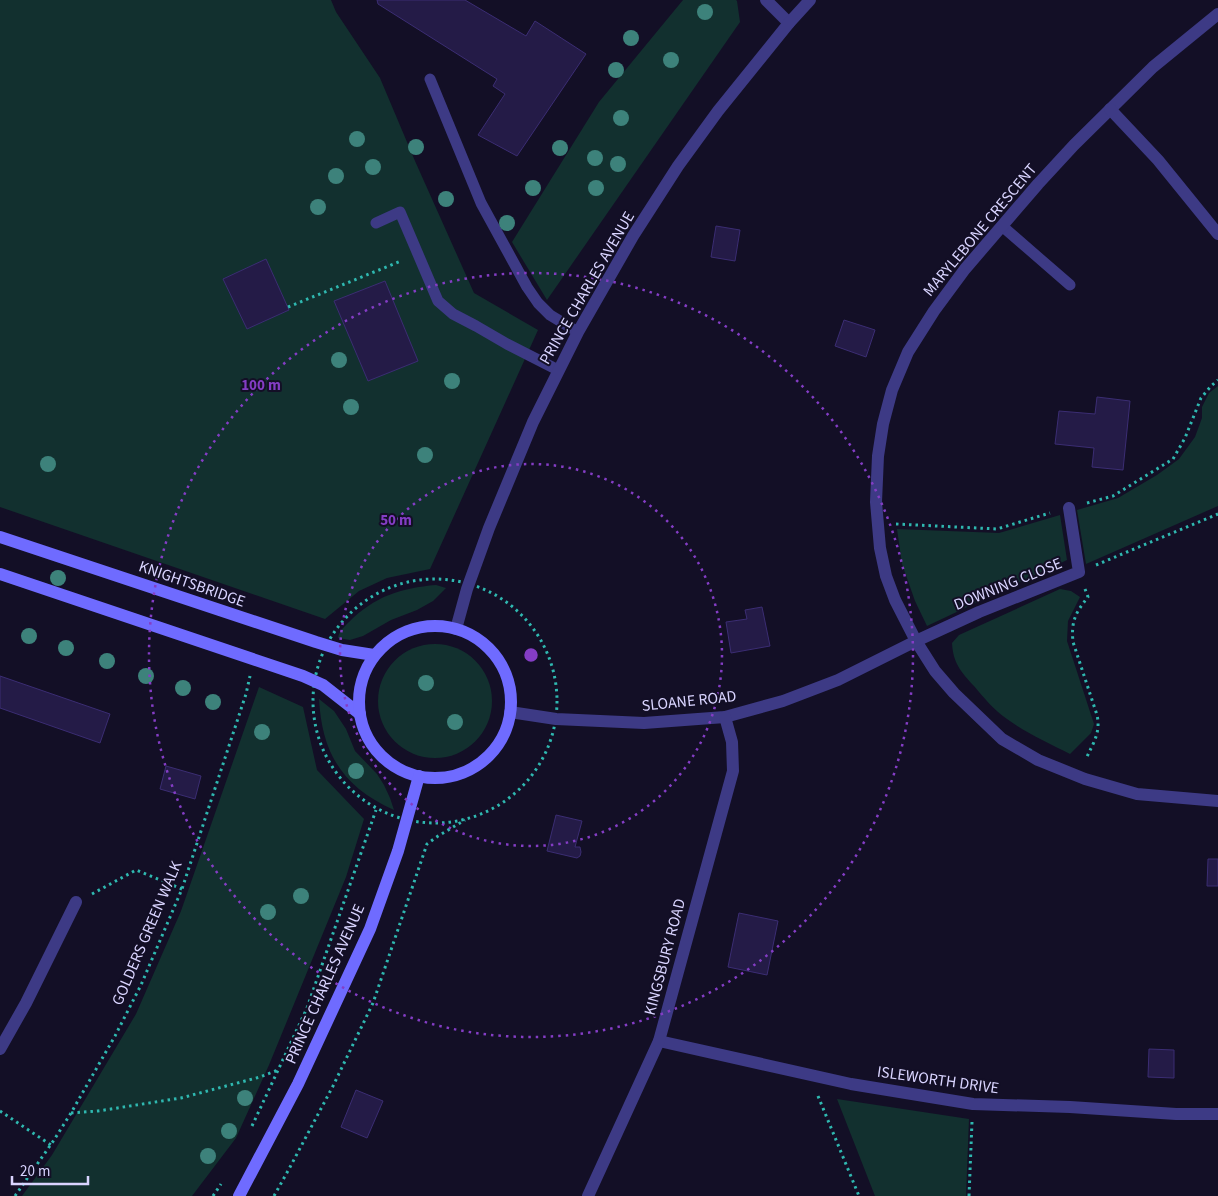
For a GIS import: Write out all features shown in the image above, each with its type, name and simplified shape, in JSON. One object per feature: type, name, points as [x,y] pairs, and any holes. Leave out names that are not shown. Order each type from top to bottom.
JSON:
[{"type":"street","points":[[766,0],[789,23]]},
{"type":"street","name":"PRINCE CHARLES AVENUE","points":[[456,629],[468,585],[493,519],[533,422],[578,332],[633,236],[678,166],[718,111],[810,0]]},
{"type":"street","name":"MARYLEBONE CRESCENT","points":[[1218,14],[1153,67],[1038,184],[965,269],[934,311],[908,352],[892,390],[883,424],[878,456],[876,502],[880,548],[886,576],[895,600],[916,641],[935,671],[954,694],[1002,739],[1038,760],[1078,777],[1137,794],[1218,801]]},
{"type":"street","points":[[1110,109],[1158,160],[1218,234]]},
{"type":"street","name":"DOWNING CLOSE","points":[[916,641],[979,612],[1080,572],[1069,508]]},
{"type":"street","name":"KNIGHTSBRIDGE","points":[[0,537],[328,646],[374,655]]},
{"type":"street","points":[[0,574],[303,676],[323,685],[360,714]]},
{"type":"street","points":[[434,626],[456,629],[480,640],[499,660],[509,685],[511,698],[510,712],[508,724],[503,735],[479,764],[450,776],[432,778],[419,776],[392,764],[380,754],[367,736],[360,714],[359,698],[361,683],[374,655],[391,640],[411,630],[434,626]]},
{"type":"street","name":"SLOANE ROAD","points":[[510,712],[556,719],[644,723],[725,717],[784,701],[838,680],[916,641]]},
{"type":"street","name":"KINGSBURY ROAD","points":[[588,1196],[659,1041],[733,771],[732,742],[725,717]]},
{"type":"street","name":"PRINCE CHARLES AVENUE","points":[[239,1196],[306,1066],[370,929],[398,851],[419,776]]},
{"type":"street","points":[[0,1049],[26,1004],[76,902]]},
{"type":"street","name":"ISLEWORTH DRIVE","points":[[659,1041],[851,1084],[973,1104],[1070,1107],[1176,1114],[1218,1114]]},
{"type":"lane","points":[[430,79],[482,203],[527,287],[538,303],[550,315],[578,332]]},
{"type":"lane","points":[[376,223],[400,212],[438,301],[452,314],[558,370]]},
{"type":"lane","points":[[1002,226],[1070,285]]},
{"type":"path","points":[[288,307],[418,254]]},
{"type":"path","points":[[1078,777],[1096,737],[1099,725],[1073,642],[1073,621],[1078,609],[1088,597],[1080,572],[1218,514]]},
{"type":"path","points":[[274,1196],[333,1086],[373,1003],[427,844],[467,819],[494,807],[504,800],[520,786],[537,765],[550,745],[553,736],[558,696],[552,664],[543,643],[523,618],[498,597],[468,585],[436,580],[413,581],[387,588],[364,600],[347,614],[331,636],[316,682],[314,700],[316,721],[322,745],[341,779],[360,799],[376,810],[407,820],[438,824],[467,819]]},
{"type":"path","name":"GOLDERS GREEN WALK","points":[[15,1196],[71,1114],[141,986],[182,889],[246,694],[255,659]]},
{"type":"path","points":[[250,1130],[307,1008],[376,810]]},
{"type":"path","points":[[76,902],[136,870],[182,889]]},
{"type":"path","points":[[71,1114],[181,1098],[260,1077],[277,1070],[306,1066]]},
{"type":"path","points":[[810,1075],[859,1196]]},
{"type":"path","points":[[968,1196],[973,1104]]},
{"type":"path","points":[[0,1111],[51,1145]]},
{"type":"path","points":[[212,1196],[226,1178]]},
{"type":"green space","points":[[0,0],[331,0],[336,12],[380,78],[474,293],[538,330],[430,569],[387,578],[359,591],[325,619],[0,507]]},
{"type":"green space","points":[[683,0],[736,0],[740,22],[547,300],[512,242],[599,102]]},
{"type":"green space","points":[[1218,386],[1218,506],[1086,564],[1077,510],[1118,498],[1157,475],[1179,459],[1195,437],[1202,418],[1202,407],[1209,393]]},
{"type":"green space","points":[[1060,515],[1067,560],[927,626],[915,601],[902,564],[897,529],[999,533]]},
{"type":"green space","points":[[436,585],[446,588],[433,601],[417,610],[391,620],[363,636],[350,640],[338,638],[349,622],[379,600],[411,588]]},
{"type":"green space","points":[[1060,589],[1071,591],[1080,597],[1068,621],[1067,641],[1094,724],[1091,733],[1070,754],[1022,729],[993,708],[958,667],[952,643],[959,635]]},
{"type":"green space","points":[[435,644],[457,648],[475,661],[488,679],[492,701],[488,723],[475,741],[457,754],[435,758],[413,754],[395,741],[382,723],[378,701],[382,679],[395,661],[413,648]]},
{"type":"green space","points":[[259,687],[303,707],[317,770],[364,819],[346,877],[269,1065],[236,1138],[192,1196],[22,1196],[52,1155],[136,1014],[181,911]]},
{"type":"green space","points":[[319,699],[334,711],[346,729],[355,751],[377,774],[384,785],[394,810],[361,791],[338,766],[325,736]]},
{"type":"green space","points":[[837,1099],[969,1119],[966,1196],[875,1196]]},
{"type":"building","points":[[377,0],[465,0],[526,36],[535,21],[586,54],[517,156],[478,135],[505,94],[493,86],[497,79],[378,4]]},
{"type":"building","points":[[716,226],[740,230],[735,261],[711,257]]},
{"type":"building","points":[[266,259],[289,310],[247,329],[223,279]]},
{"type":"building","points":[[385,281],[418,361],[368,381],[334,301]]},
{"type":"building","points":[[844,320],[875,330],[866,357],[835,346]]},
{"type":"building","points":[[1097,397],[1130,401],[1123,470],[1092,467],[1094,448],[1055,444],[1059,411],[1095,414]]},
{"type":"building","points":[[762,607],[770,646],[731,653],[726,622],[747,619],[745,610]]},
{"type":"building","points":[[0,676],[110,714],[100,743],[0,708]]},
{"type":"building","points":[[166,766],[201,776],[195,799],[160,789]]},
{"type":"building","points":[[556,815],[582,821],[575,847],[580,847],[581,852],[577,858],[547,851]]},
{"type":"building","points":[[1208,859],[1218,859],[1218,886],[1207,886]]},
{"type":"building","points":[[739,913],[778,921],[767,975],[728,967]]},
{"type":"building","points":[[1149,1049],[1174,1050],[1174,1078],[1148,1077]]},
{"type":"building","points":[[356,1090],[383,1101],[367,1138],[341,1127]]}]
